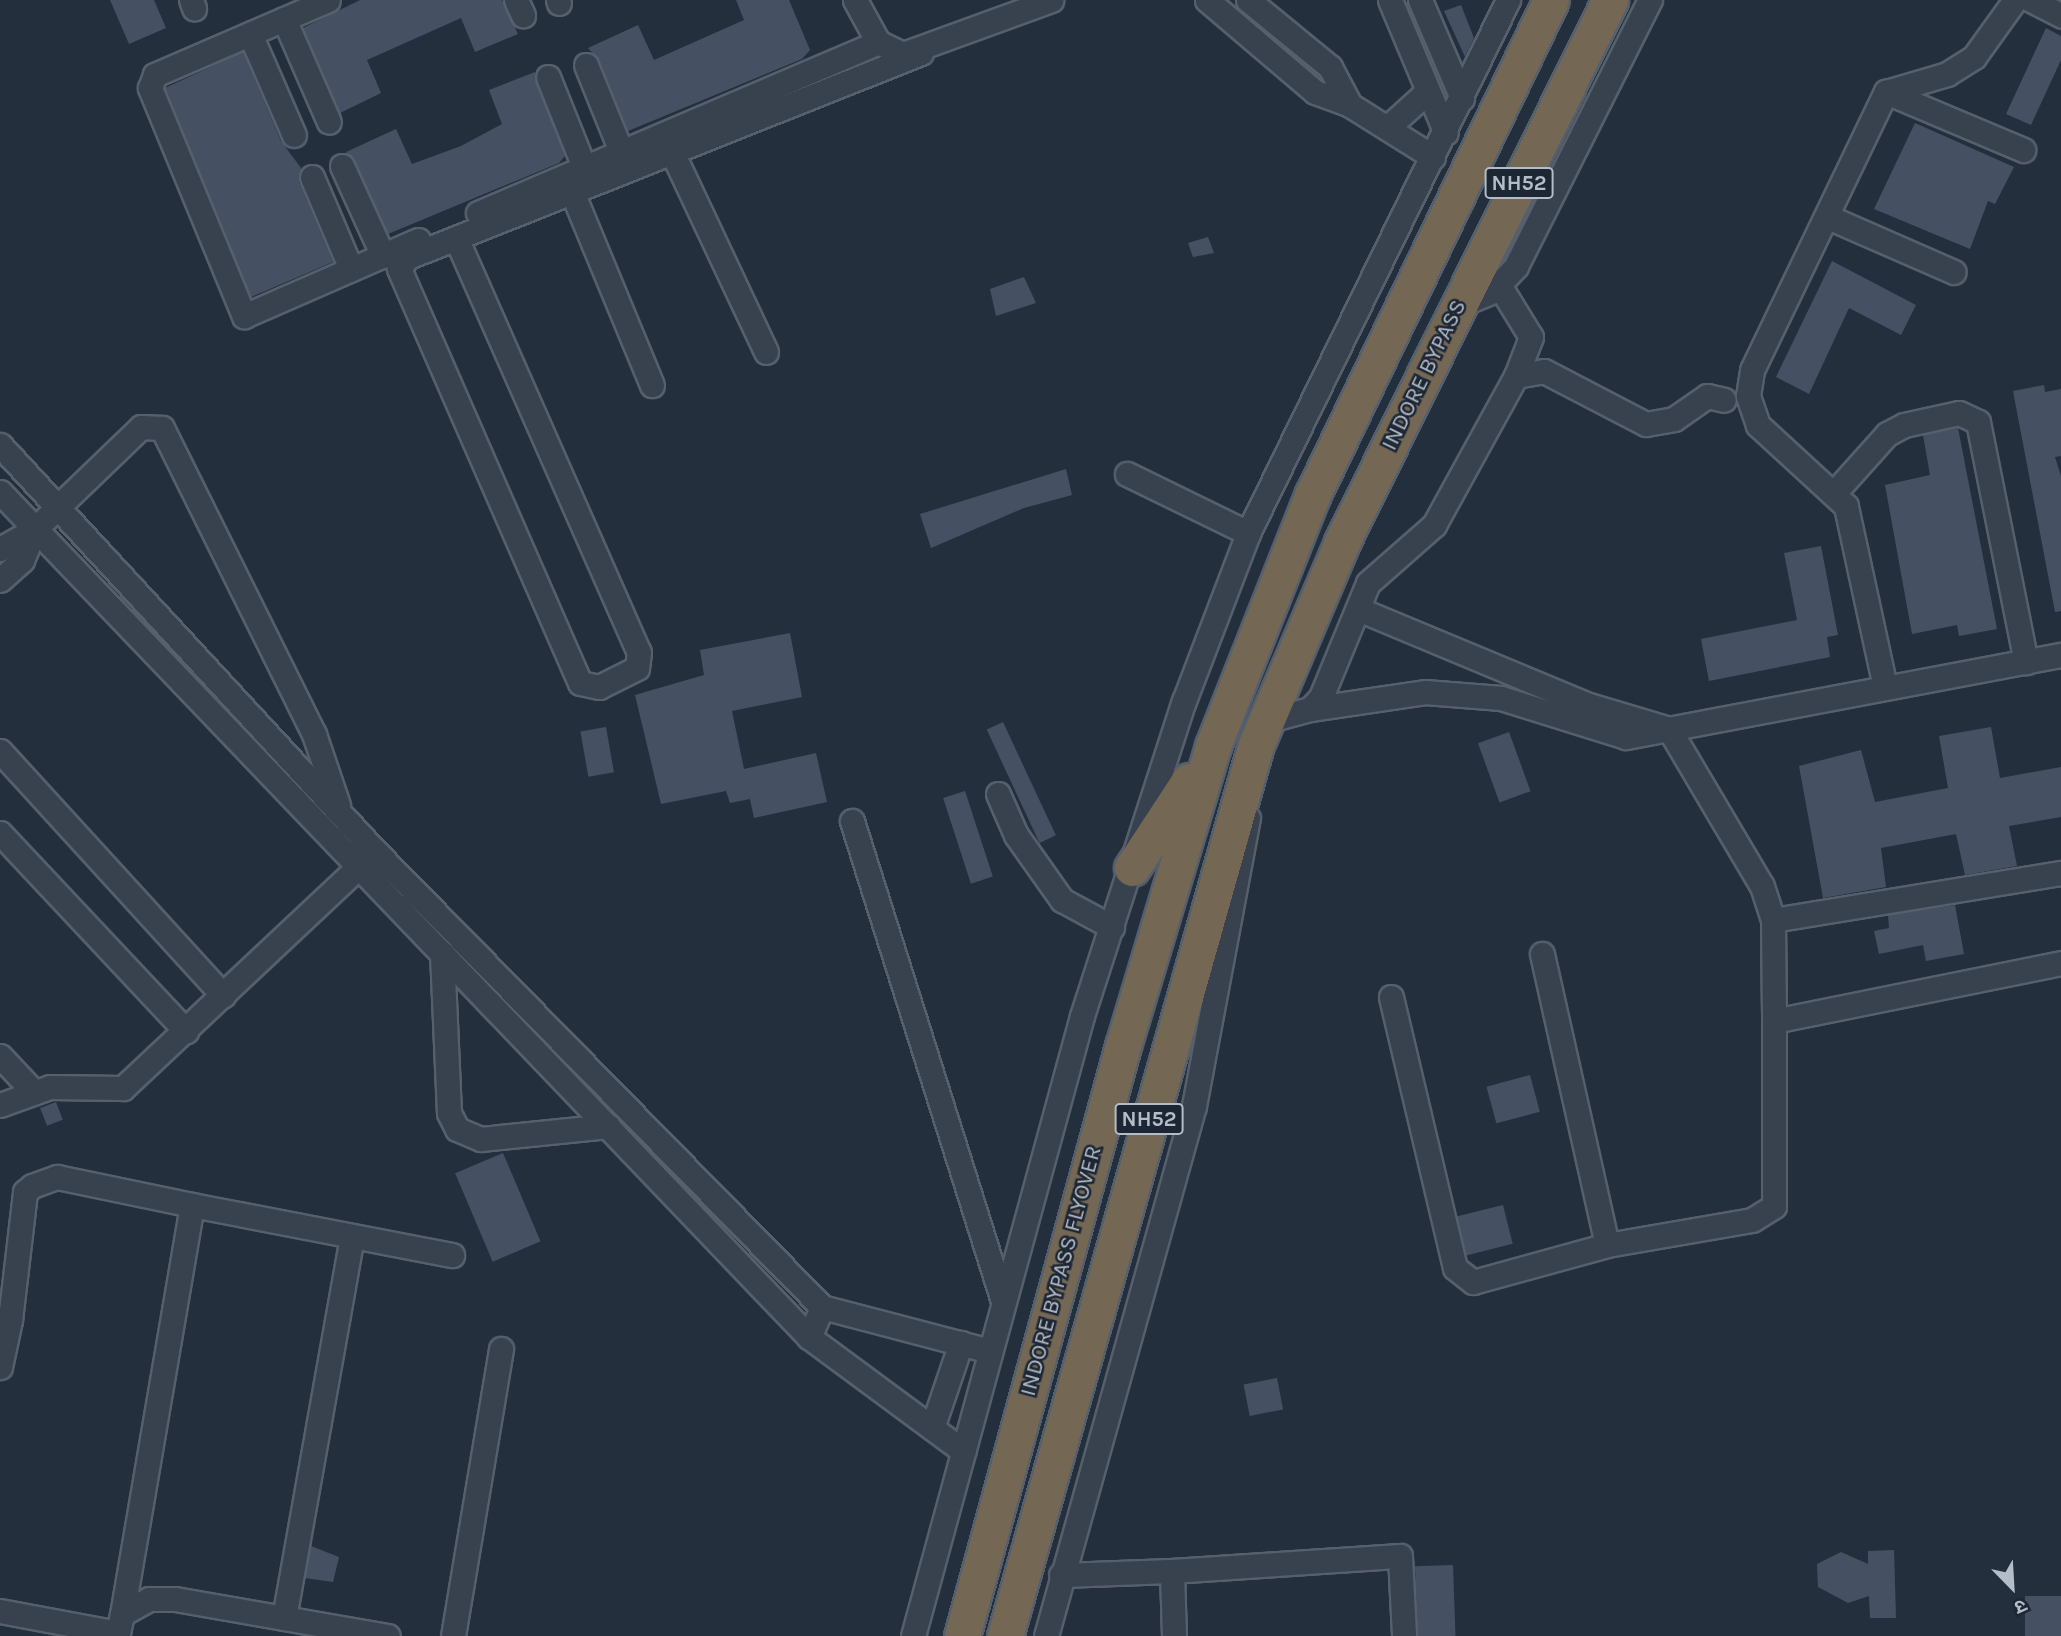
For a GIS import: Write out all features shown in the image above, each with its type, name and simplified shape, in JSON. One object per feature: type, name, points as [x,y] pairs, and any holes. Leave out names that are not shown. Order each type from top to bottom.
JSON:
[{"type":"highway","name":"NH52","points":[[1213,746],[1276,578],[1385,341],[1551,0]]},
{"type":"highway","name":"INDORE BYPASS","points":[[1252,757],[1342,542],[1610,0]]},
{"type":"highway","points":[[1132,867],[1213,746]]},
{"type":"highway","name":"INDORE BYPASS FLYOVER","points":[[962,1636],[1007,1466],[1213,746]]},
{"type":"highway","name":"INDORE BYPASS FLYOVER","points":[[1005,1636],[1252,757]]},
{"type":"street","points":[[328,0],[155,75],[149,83],[243,315],[878,41]]},
{"type":"street","points":[[855,0],[878,41],[904,54],[921,53]]},
{"type":"street","points":[[456,238],[639,652],[637,668],[599,687],[580,683],[399,268],[408,257],[1051,0]]},
{"type":"street","points":[[1207,0],[1315,92],[1350,105],[1433,157]]},
{"type":"street","points":[[1248,0],[1330,67],[1350,105]]},
{"type":"street","points":[[1390,0],[1446,133]]},
{"type":"street","points":[[1420,0],[1462,98]]},
{"type":"street","points":[[913,1636],[1003,1301],[1112,927],[1184,701],[1248,533],[1446,133],[1508,0]]},
{"type":"street","points":[[1459,305],[1499,285],[1516,266],[1650,0]]},
{"type":"street","points":[[1885,687],[1853,525],[1835,492],[1758,425],[1748,396],[1752,370],[1886,92],[1947,74],[1974,57],[2015,0]]},
{"type":"street","points":[[2031,0],[2061,15]]},
{"type":"street","points":[[284,19],[329,122]]},
{"type":"street","points":[[250,34],[294,135]]},
{"type":"street","points":[[586,65],[621,151]]},
{"type":"street","points":[[548,77],[584,167]]},
{"type":"street","points":[[1387,128],[1428,91]]},
{"type":"street","points":[[1886,92],[2023,150]]},
{"type":"street","points":[[672,152],[766,352]]},
{"type":"street","points":[[342,166],[383,256]]},
{"type":"street","points":[[312,177],[351,269]]},
{"type":"street","points":[[572,192],[652,385]]},
{"type":"street","points":[[1828,217],[1954,272]]},
{"type":"street","points":[[1310,709],[1331,678],[1368,583],[1434,525],[1489,417],[1511,381],[1531,337],[1499,285]]},
{"type":"street","points":[[1511,381],[1544,371],[1646,424],[1674,419],[1707,396],[1724,400]]},
{"type":"street","points":[[1835,492],[1887,434],[1904,425],[1959,413],[1978,422],[2026,662]]},
{"type":"street","points":[[0,549],[35,529],[141,427],[162,428],[314,734],[324,785]]},
{"type":"street","points":[[0,445],[324,785],[342,815],[374,850],[822,1307],[990,1351]]},
{"type":"street","points":[[1127,474],[1248,533]]},
{"type":"street","points":[[0,492],[809,1338],[963,1451]]},
{"type":"street","points":[[0,580],[22,560],[35,529]]},
{"type":"street","points":[[1358,609],[1589,705],[1669,729],[1762,886],[1773,920],[1774,1206],[1752,1220],[1607,1245],[1473,1282],[1459,1275],[1391,997]]},
{"type":"street","points":[[1266,721],[1310,709],[1425,692],[1501,698],[1626,737],[2061,655]]},
{"type":"street","points":[[0,751],[223,995]]},
{"type":"street","points":[[1046,1636],[1194,1106],[1243,869],[1252,757]]},
{"type":"street","points":[[301,808],[324,785]]},
{"type":"street","points":[[998,794],[1016,835],[1062,900],[1112,927]]},
{"type":"street","points":[[852,821],[1003,1301]]},
{"type":"street","points":[[0,833],[186,1031]]},
{"type":"street","points":[[0,1105],[34,1091],[123,1088],[359,868],[374,850]]},
{"type":"street","points":[[1773,920],[2061,873]]},
{"type":"street","points":[[442,953],[449,1113],[457,1129],[481,1139],[608,1126]]},
{"type":"street","points":[[1542,954],[1607,1245]]},
{"type":"street","points":[[1774,1021],[2061,963]]},
{"type":"street","points":[[0,1056],[34,1091]]},
{"type":"street","points":[[0,1367],[25,1192],[32,1186],[57,1177],[352,1238],[452,1255]]},
{"type":"street","points":[[119,1628],[192,1205]]},
{"type":"street","points":[[284,1618],[352,1238]]},
{"type":"street","points":[[809,1338],[822,1307]]},
{"type":"street","points":[[932,1428],[961,1343]]},
{"type":"street","points":[[453,1636],[500,1349]]},
{"type":"street","points":[[1061,1575],[1172,1571],[1399,1556],[1404,1636]]},
{"type":"street","points":[[1172,1571],[1174,1636]]},
{"type":"street","points":[[119,1628],[149,1599],[175,1599],[388,1636]]},
{"type":"street","points":[[0,1611],[119,1628]]},
{"type":"building","points":[[110,0],[154,0],[166,28],[129,44]]},
{"type":"building","points":[[360,0],[502,0],[518,34],[475,52],[461,18],[367,60],[381,93],[340,113],[303,28]]},
{"type":"building","points":[[736,0],[789,0],[810,50],[802,59],[628,131],[599,60],[588,48],[638,25],[654,60],[744,20]]},
{"type":"building","points":[[1461,5],[1474,38],[1465,57],[1444,11]]},
{"type":"building","points":[[2046,28],[2061,36],[2061,60],[2031,125],[2006,114]]},
{"type":"building","points":[[243,52],[281,141],[301,168],[299,182],[333,262],[251,297],[165,88]]},
{"type":"building","points":[[535,72],[565,156],[559,163],[388,234],[346,152],[396,129],[412,164],[461,146],[502,124],[489,90]]},
{"type":"building","points":[[1915,123],[2014,167],[1995,204],[1988,201],[1970,249],[1874,209]]},
{"type":"building","points":[[1208,237],[1214,253],[1193,257],[1188,243]]},
{"type":"building","points":[[1832,261],[1916,305],[1901,335],[1849,308],[1809,394],[1776,377]]},
{"type":"building","points":[[1024,277],[1036,303],[996,316],[990,289]]},
{"type":"building","points":[[2044,385],[2045,392],[2061,389],[2061,456],[2055,457],[2061,476],[2061,611],[2055,612],[2013,391]]},
{"type":"building","points":[[1958,428],[1997,629],[1959,636],[1957,625],[1912,634],[1885,485],[1930,475],[1923,435]]},
{"type":"building","points":[[1066,469],[1072,495],[1024,508],[931,548],[920,514]]},
{"type":"building","points":[[1821,546],[1838,635],[1827,637],[1830,657],[1709,681],[1701,639],[1797,620],[1784,553]]},
{"type":"building","points":[[790,633],[802,697],[732,711],[744,769],[816,753],[827,802],[754,818],[750,799],[730,803],[726,791],[661,804],[635,695],[704,675],[700,650]]},
{"type":"building","points":[[1003,722],[1056,835],[1040,843],[987,730]]},
{"type":"building","points":[[606,727],[614,772],[588,777],[580,732]]},
{"type":"building","points":[[1991,727],[2000,778],[2061,767],[2061,817],[2009,826],[2017,866],[1965,875],[1956,834],[1881,848],[1886,887],[1823,898],[1799,766],[1861,750],[1875,802],[1948,788],[1939,736]]},
{"type":"building","points":[[1509,732],[1531,791],[1500,802],[1478,743]]},
{"type":"building","points":[[965,791],[993,877],[971,884],[943,798]]},
{"type":"building","points":[[1955,905],[1964,954],[1926,961],[1923,945],[1879,954],[1874,931],[1889,928],[1888,915]]},
{"type":"building","points":[[1530,1075],[1540,1112],[1496,1123],[1487,1087]]},
{"type":"building","points":[[56,1102],[63,1120],[47,1126],[40,1108]]},
{"type":"building","points":[[503,1153],[541,1241],[493,1262],[455,1173]]},
{"type":"building","points":[[1503,1205],[1513,1244],[1466,1255],[1456,1217]]},
{"type":"building","points":[[1277,1378],[1283,1409],[1250,1416],[1244,1384]]},
{"type":"building","points":[[311,1546],[339,1557],[333,1582],[305,1578]]},
{"type":"building","points":[[1894,1550],[1896,1618],[1870,1618],[1869,1596],[1848,1603],[1818,1587],[1817,1564],[1841,1552],[1868,1564],[1868,1551]]},
{"type":"building","points":[[1453,1565],[1455,1636],[1417,1636],[1415,1566]]},
{"type":"building","points":[[2025,1596],[2061,1596],[2061,1636],[2025,1636]]}]
